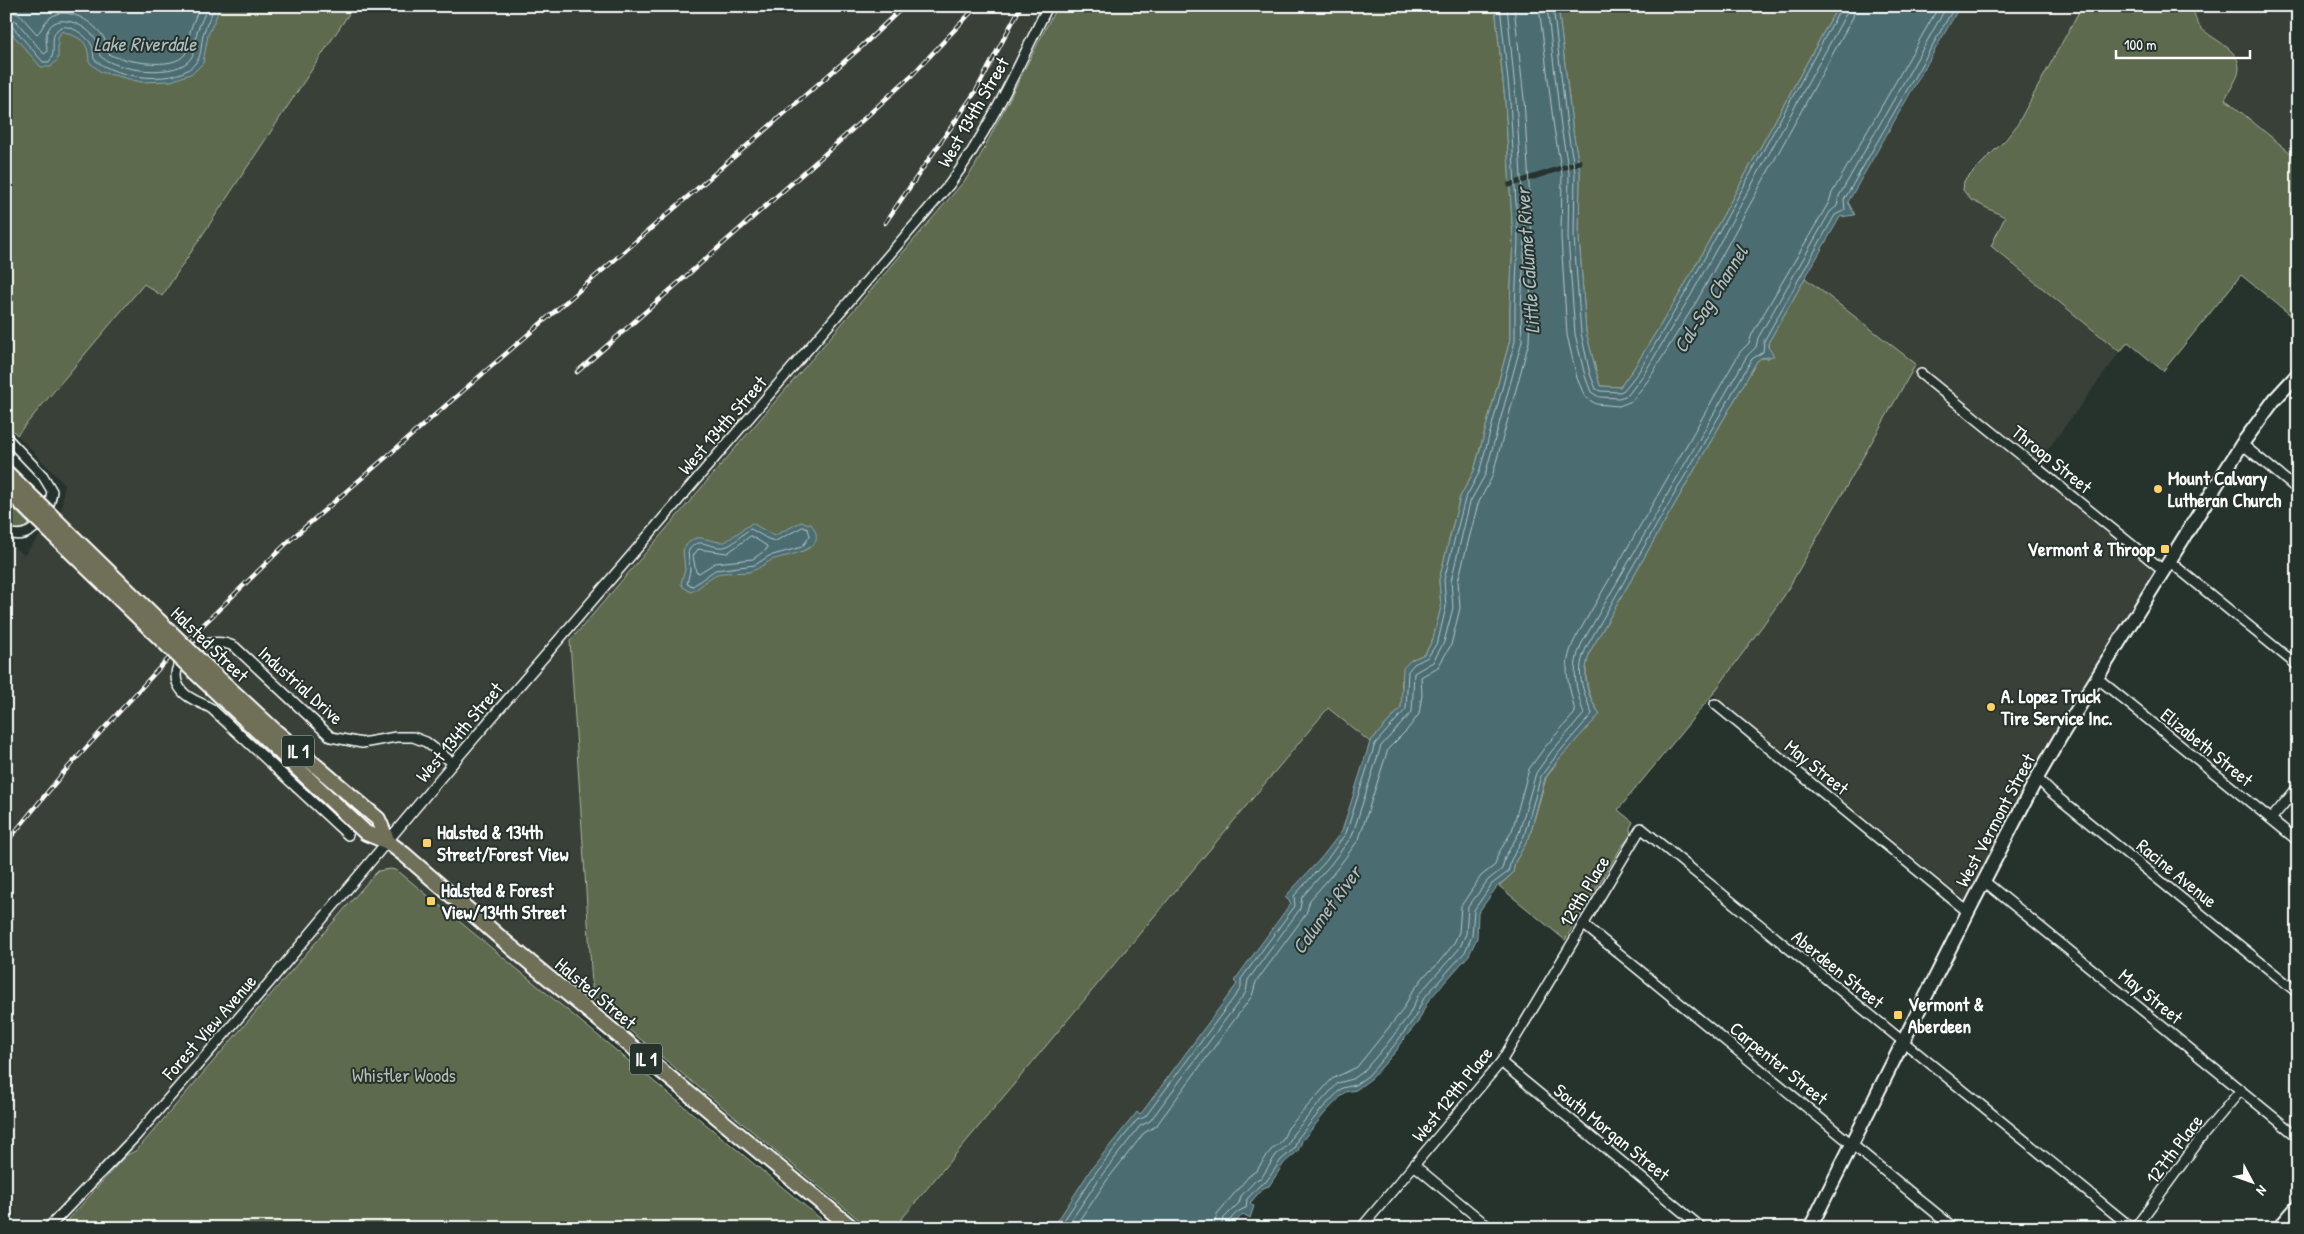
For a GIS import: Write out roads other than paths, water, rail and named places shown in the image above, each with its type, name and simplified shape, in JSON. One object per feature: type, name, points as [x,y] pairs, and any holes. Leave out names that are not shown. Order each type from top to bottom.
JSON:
[{"type":"main road","name":"Halsted Street","points":[[6,472],[36,509],[366,833],[388,842],[511,948],[852,1228]]},
{"type":"main road","name":"Halsted Street","points":[[6,488],[36,509]]},
{"type":"street","name":"West 134th Street","points":[[388,842],[453,763],[949,185],[966,160],[1008,85],[1048,6]]},
{"type":"street","name":"Throop Street","points":[[1921,374],[2166,566],[2298,666]]},
{"type":"street","name":"West Vermont Street","points":[[1810,1228],[2037,778],[2096,677],[2242,444],[2276,399],[2298,374]]},
{"type":"street","points":[[6,437],[43,476],[52,491],[48,510],[30,533],[20,536],[6,532]]},
{"type":"street","points":[[2242,444],[2298,490]]},
{"type":"street","name":"Industrial Drive","points":[[348,835],[310,802],[212,709],[187,696],[178,684],[177,669],[181,661],[192,650],[205,643],[226,642],[243,654],[331,737],[362,743],[396,737],[413,737],[426,742],[453,763]]},
{"type":"street","name":"Elizabeth Street","points":[[2096,677],[2298,841]]},
{"type":"street","name":"May Street","points":[[1716,704],[1968,912]]},
{"type":"street","name":"Racine Avenue","points":[[2037,778],[2051,792],[2298,992]]},
{"type":"street","points":[[2271,819],[2298,787]]},
{"type":"street","name":"129th Place","points":[[1555,971],[1642,828]]},
{"type":"street","name":"Aberdeen Street","points":[[1642,828],[1903,1043],[2133,1228]]},
{"type":"street","name":"Forest View Avenue","points":[[48,1228],[147,1124],[388,842]]},
{"type":"street","name":"May Street","points":[[1984,881],[2298,1137]]},
{"type":"street","name":"Carpenter Street","points":[[1583,924],[1954,1228]]},
{"type":"street","name":"West 129th Place","points":[[1361,1228],[1501,1062],[1555,971]]},
{"type":"street","name":"South Morgan Street","points":[[1501,1062],[1702,1228]]},
{"type":"street","name":"127th Place","points":[[2133,1228],[2204,1134],[2241,1090]]},
{"type":"street","points":[[1414,1166],[1490,1228]]},
{"type":"street","points":[[2279,1228],[2298,1206]]},
{"type":"water","name":"Lake Riverdale","points":[[6,6],[221,6],[208,35],[203,63],[193,73],[171,81],[141,82],[101,72],[89,62],[87,49],[83,41],[62,31],[58,37],[58,59],[51,67],[41,67],[6,27]]},
{"type":"water","points":[[1495,6],[1558,6],[1572,125],[1580,172],[1579,237],[1586,332],[1600,386],[1620,387],[1634,368],[1682,290],[1838,6],[1960,6],[1848,202],[1855,215],[1840,217],[1768,343],[1768,347],[1774,356],[1761,358],[1757,361],[1592,648],[1586,665],[1586,682],[1591,699],[1600,714],[1559,759],[1545,778],[1529,838],[1515,862],[1513,873],[1496,888],[1478,913],[1477,938],[1469,955],[1428,1001],[1418,1022],[1397,1050],[1372,1078],[1356,1090],[1345,1092],[1302,1141],[1298,1151],[1284,1163],[1269,1186],[1263,1188],[1250,1203],[1254,1206],[1250,1218],[1243,1214],[1232,1226],[1233,1228],[1053,1228],[1091,1169],[1137,1112],[1140,1115],[1237,984],[1234,981],[1291,903],[1285,897],[1322,857],[1342,831],[1370,742],[1401,708],[1403,668],[1411,660],[1425,654],[1433,639],[1441,607],[1439,580],[1460,497],[1474,471],[1510,340],[1513,240],[1505,100]]},
{"type":"water","points":[[801,522],[811,524],[816,533],[816,541],[805,550],[772,560],[752,571],[717,574],[691,592],[683,587],[681,583],[685,570],[683,550],[692,540],[702,538],[725,542],[752,523],[774,536]]},
{"type":"railway","points":[[6,843],[64,772],[163,664],[290,540],[860,48],[904,6]]},
{"type":"railway","points":[[577,372],[912,75],[977,6]]},
{"type":"railway","points":[[885,223],[976,91],[1021,6]]},
{"type":"place","name":"Mount Calvary Lutheran Church","points":[[2158,489]]},
{"type":"place","name":"Vermont & Throop","points":[[2165,549]]},
{"type":"place","name":"A. Lopez Truck Tire Service Inc.","points":[[1991,707]]},
{"type":"place","name":"Halsted & 134th Street/Forest View","points":[[427,843]]},
{"type":"place","name":"Halsted & Forest View/134th Street","points":[[431,901]]},
{"type":"place","name":"Vermont & Aberdeen","points":[[1898,1015]]},
{"type":"water label","name":"Little Calumet River","points":[[1527,261]]},
{"type":"water label","name":"Cal-Sag Channel","points":[[1710,299]]},
{"type":"water label","name":"Calumet River","points":[[1326,910]]},
{"type":"park label","name":"Whistler Woods","points":[[404,1075]]}]
